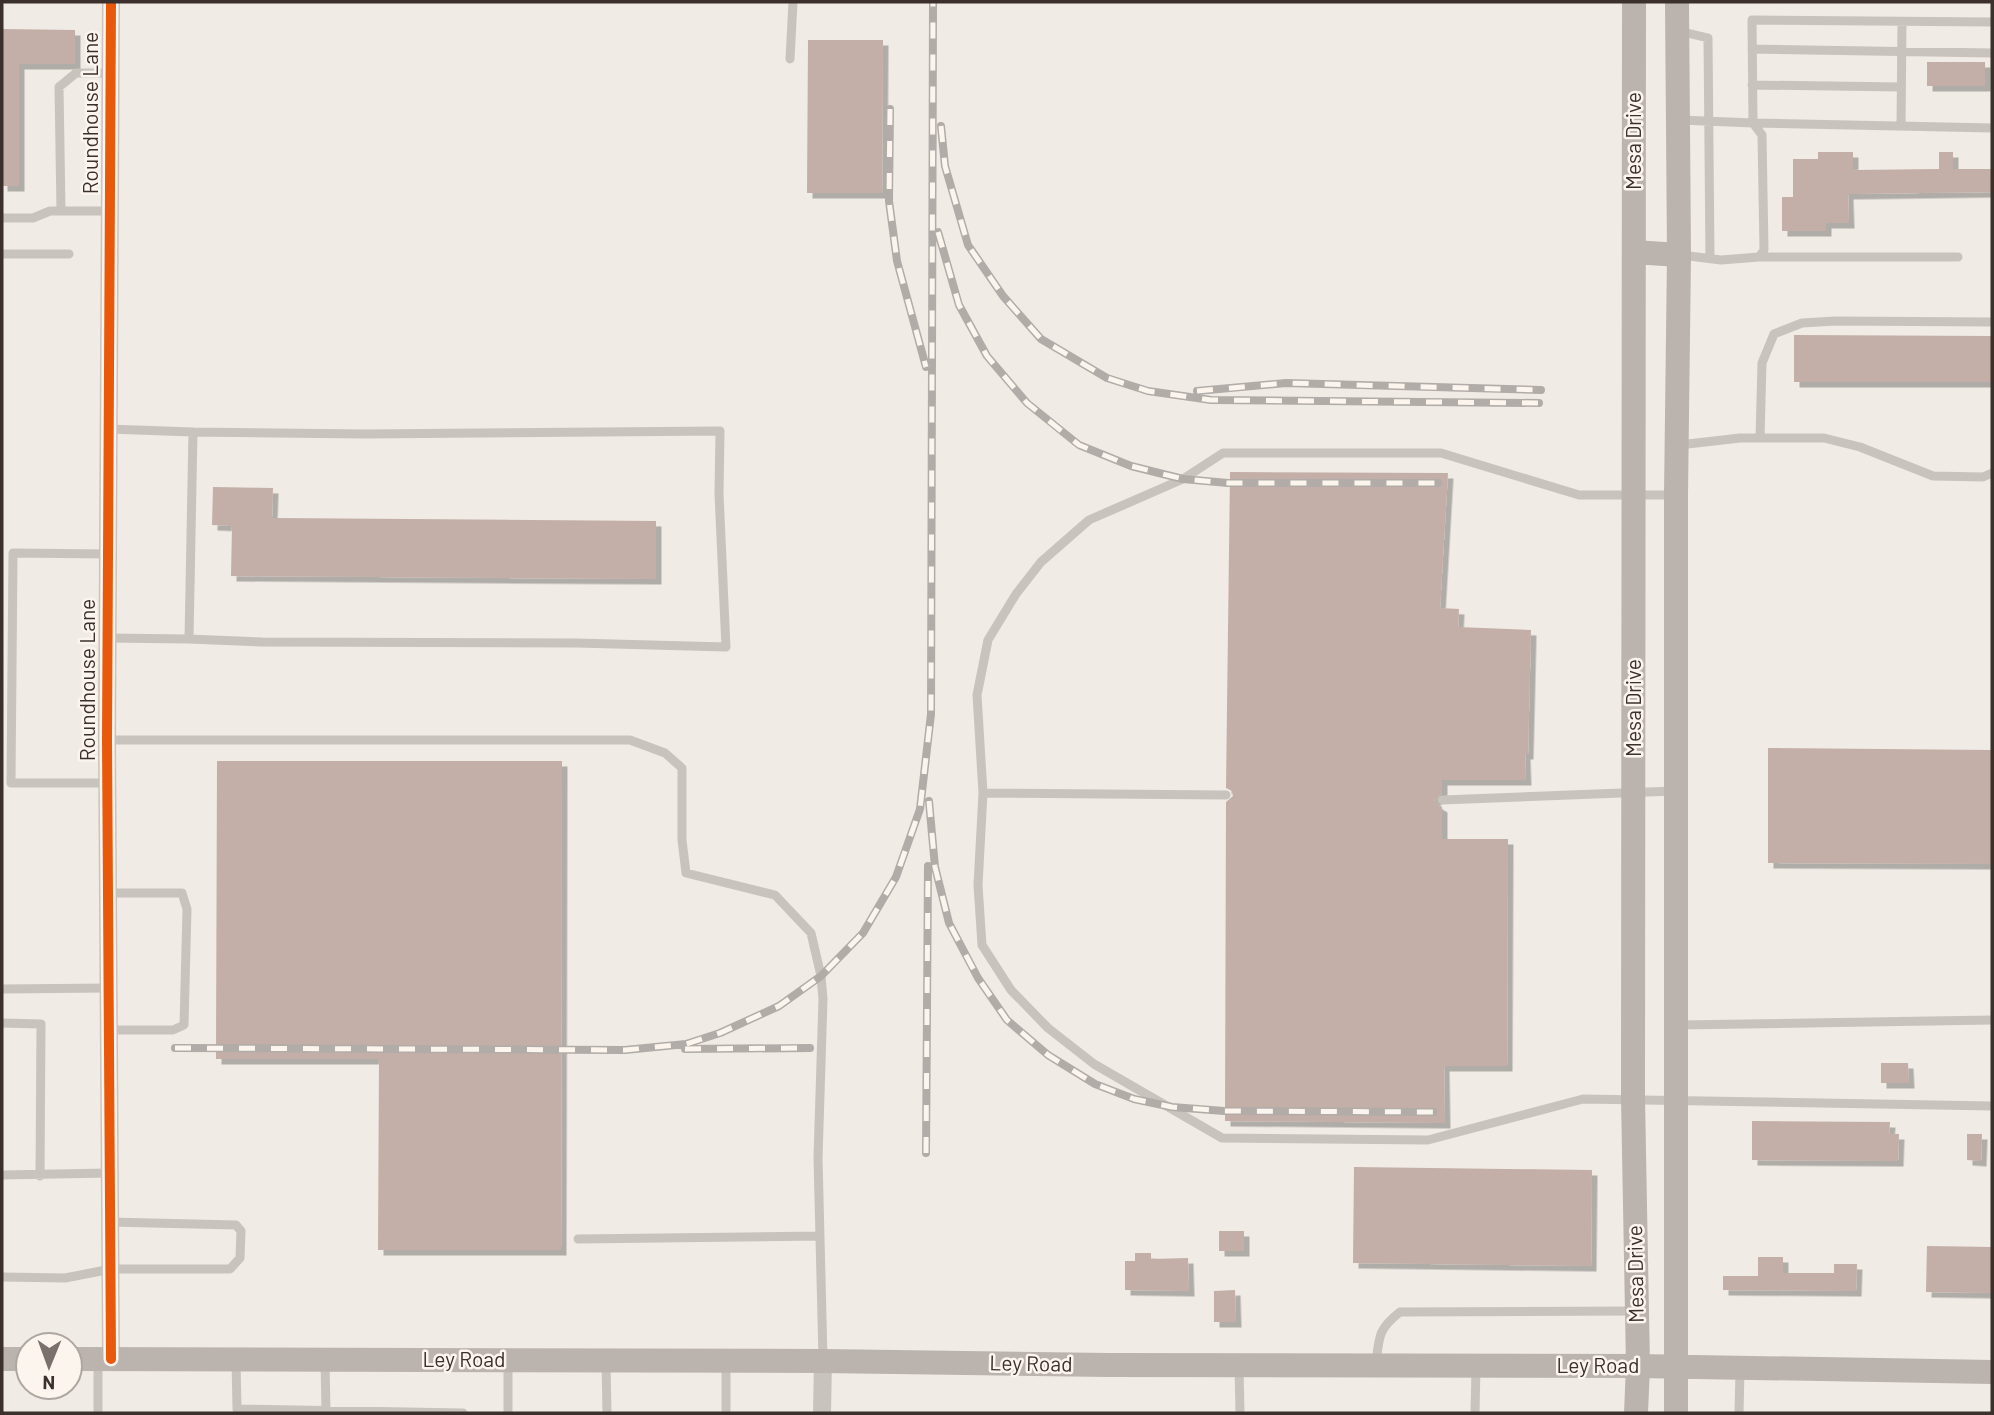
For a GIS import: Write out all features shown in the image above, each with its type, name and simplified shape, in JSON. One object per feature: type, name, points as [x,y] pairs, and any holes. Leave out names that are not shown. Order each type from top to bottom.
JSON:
[{"type":"main road","name":"Mesa Drive","points":[[1634,2],[1633,1098],[1638,1366],[1636,1413]]},
{"type":"main road","name":"Mesa Drive","points":[[1676,1413],[1676,495],[1679,255],[1677,2]]},
{"type":"main road","points":[[1634,251],[1679,255]]},
{"type":"main road","name":"Ley Road","points":[[84,1359],[1638,1366],[1992,1371]]},
{"type":"street","name":"Roundhouse Lane","points":[[105,1359],[111,1269],[107,638],[111,2]]},
{"type":"street","points":[[822,1413],[823,1361]]},
{"type":"lane","points":[[790,59],[793,2]]},
{"type":"lane","points":[[1759,257],[1764,250],[1762,135],[1753,123],[1752,20],[1992,22]]},
{"type":"lane","points":[[1901,126],[1902,22]]},
{"type":"lane","points":[[1677,30],[1709,38],[1710,258]]},
{"type":"lane","points":[[1752,49],[1992,53]]},
{"type":"lane","points":[[61,211],[59,87],[76,73],[110,73]]},
{"type":"lane","points":[[1752,85],[1901,87]]},
{"type":"lane","points":[[1678,120],[1992,128]]},
{"type":"lane","points":[[2,218],[33,218],[50,211],[109,211]]},
{"type":"lane","points":[[2,254],[69,254]]},
{"type":"lane","points":[[1679,255],[1710,258],[1958,257]]},
{"type":"lane","points":[[1760,438],[1762,363],[1773,334],[1802,323],[1835,321],[1992,322]]},
{"type":"lane","points":[[107,638],[726,647],[719,494],[720,431],[378,434],[108,429]]},
{"type":"lane","points":[[189,639],[193,432]]},
{"type":"lane","points":[[1677,445],[1760,438],[1824,438],[1860,447],[1933,476],[1983,477],[1992,473]]},
{"type":"lane","points":[[1676,495],[1579,495],[1441,453],[1223,453],[1183,479],[1089,520],[1041,562],[1016,594],[988,640],[977,695],[983,793],[978,885],[982,945],[1011,990],[1048,1028],[1094,1064],[1222,1138],[1428,1140],[1583,1099],[1992,1107]]},
{"type":"lane","points":[[107,783],[11,783],[11,755],[13,553],[109,554]]},
{"type":"lane","points":[[107,740],[630,740],[665,753],[682,768],[682,840],[686,873],[775,895],[811,933],[821,976],[822,999],[818,1158],[823,1361]]},
{"type":"lane","points":[[1442,800],[1676,791]]},
{"type":"lane","points":[[983,793],[1226,795]]},
{"type":"lane","points":[[108,893],[182,893],[187,909],[184,1025],[173,1030],[109,1030]]},
{"type":"lane","points":[[2,989],[109,988]]},
{"type":"lane","points":[[1676,1025],[1992,1020]]},
{"type":"lane","points":[[2,1023],[41,1024],[40,1175]]},
{"type":"lane","points":[[2,1175],[109,1173]]},
{"type":"lane","points":[[2,1277],[65,1278],[111,1269],[230,1269],[240,1258],[241,1231],[236,1225],[110,1222]]},
{"type":"lane","points":[[578,1239],[820,1236]]},
{"type":"lane","points":[[1376,1365],[1379,1340],[1385,1324],[1400,1312],[1637,1311]]},
{"type":"lane","points":[[99,1413],[105,1359]]},
{"type":"lane","points":[[236,1359],[237,1409],[463,1413]]},
{"type":"lane","points":[[325,1359],[326,1411]]},
{"type":"lane","points":[[508,1360],[509,1413]]},
{"type":"lane","points":[[606,1360],[607,1413]]},
{"type":"lane","points":[[726,1361],[726,1413]]},
{"type":"lane","points":[[1239,1365],[1240,1413]]},
{"type":"lane","points":[[1475,1413],[1476,1366]]},
{"type":"lane","points":[[1739,1413],[1740,1368]]},
{"type":"building","points":[[2,29],[75,30],[75,64],[19,64],[19,186],[2,186]]},
{"type":"building","points":[[808,40],[883,40],[882,193],[807,193]]},
{"type":"building","points":[[1927,62],[1985,62],[1985,86],[1927,86]]},
{"type":"building","points":[[1818,152],[1853,152],[1853,170],[1939,169],[1939,152],[1953,152],[1953,169],[1992,169],[1992,192],[1848,194],[1849,223],[1826,223],[1826,231],[1782,231],[1782,197],[1793,197],[1793,159],[1818,159]]},
{"type":"building","points":[[1794,335],[1992,336],[1992,382],[1794,382]]},
{"type":"building","points":[[1230,472],[1448,473],[1440,608],[1459,609],[1458,627],[1531,630],[1526,780],[1442,780],[1442,793],[1435,800],[1442,807],[1442,839],[1508,839],[1507,1066],[1444,1066],[1445,1123],[1225,1121],[1226,802],[1233,796],[1232,791],[1226,788]]},
{"type":"building","points":[[213,487],[273,488],[272,518],[656,521],[656,579],[231,576],[232,526],[212,525]]},
{"type":"building","points":[[1768,748],[1992,750],[1992,864],[1768,863]]},
{"type":"building","points":[[217,761],[562,761],[561,1250],[378,1250],[379,1059],[216,1059]]},
{"type":"building","points":[[1881,1063],[1908,1063],[1909,1083],[1881,1083]]},
{"type":"building","points":[[1752,1121],[1890,1122],[1889,1134],[1899,1134],[1898,1161],[1752,1160]]},
{"type":"building","points":[[1967,1134],[1982,1134],[1981,1161],[1967,1160]]},
{"type":"building","points":[[1354,1167],[1592,1170],[1591,1266],[1353,1263]]},
{"type":"building","points":[[1219,1231],[1244,1231],[1244,1251],[1219,1251]]},
{"type":"building","points":[[1927,1246],[1992,1247],[1992,1293],[1926,1292]]},
{"type":"building","points":[[1135,1253],[1151,1253],[1151,1259],[1188,1258],[1189,1291],[1125,1290],[1125,1261],[1135,1261]]},
{"type":"building","points":[[1758,1257],[1783,1257],[1783,1273],[1834,1273],[1834,1264],[1857,1264],[1856,1291],[1723,1290],[1723,1276],[1758,1276]]},
{"type":"building","points":[[1235,1290],[1236,1322],[1214,1322],[1214,1291]]},
{"type":"railway","points":[[175,1048],[625,1050],[686,1044],[720,1033],[779,1006],[821,976],[863,933],[896,877],[920,809],[931,714],[933,2]]},
{"type":"railway","points":[[890,109],[889,201],[897,261],[926,367]]},
{"type":"railway","points":[[941,126],[945,166],[968,245],[1003,296],[1041,339],[1107,378],[1148,391],[1211,400],[1539,403]]},
{"type":"railway","points":[[938,232],[959,305],[987,356],[1027,403],[1079,445],[1131,466],[1183,479],[1228,483],[1438,483]]},
{"type":"railway","points":[[1197,391],[1286,383],[1541,390]]},
{"type":"railway","points":[[929,801],[935,867],[949,923],[978,978],[1007,1020],[1048,1055],[1095,1084],[1134,1099],[1172,1107],[1224,1111],[1433,1112]]},
{"type":"railway","points":[[926,1153],[928,866]]},
{"type":"railway","points":[[685,1049],[810,1048]]},
{"type":"cycle path","points":[[111,2],[107,740],[111,1359]]}]
